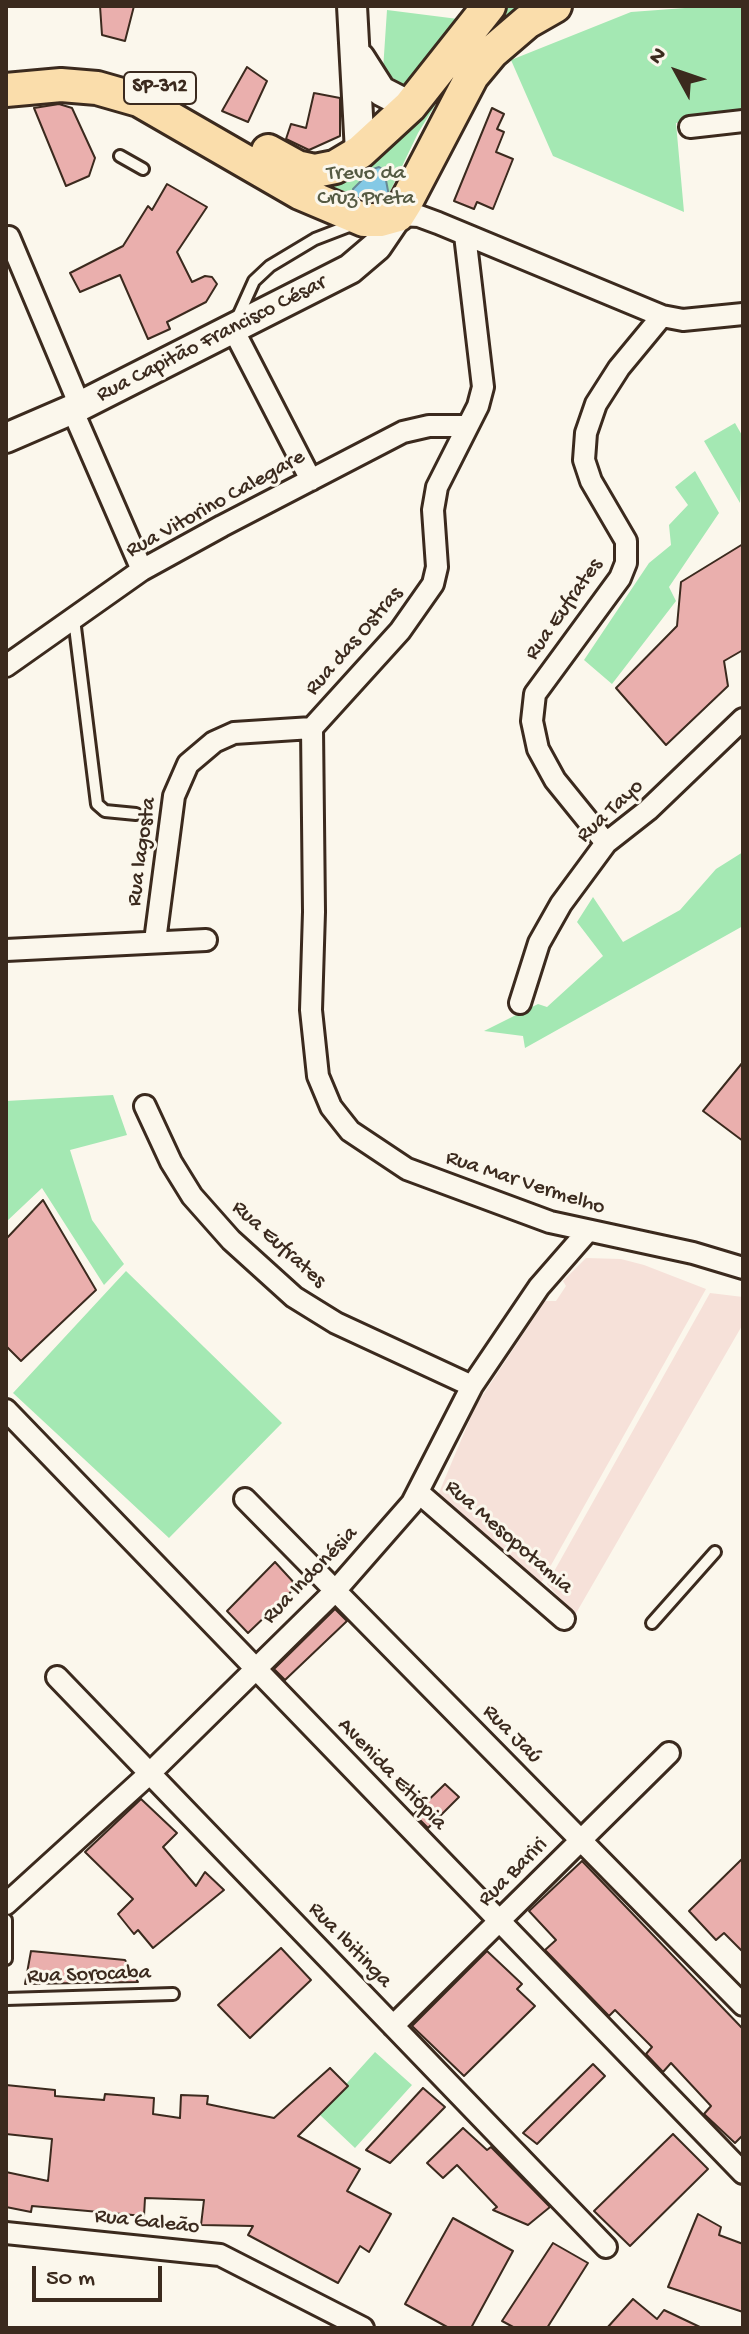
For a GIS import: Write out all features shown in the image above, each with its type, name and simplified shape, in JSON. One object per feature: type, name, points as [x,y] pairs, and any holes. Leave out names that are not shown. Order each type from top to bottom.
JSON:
[{"type":"main road","name":"SP-312","points":[[6,68],[51,63],[117,71],[179,98],[285,161],[308,171],[335,167],[360,152],[410,106],[489,6]]},
{"type":"main road","points":[[364,220],[398,215],[472,76],[492,52],[527,22],[555,6]]},
{"type":"main road","name":"SP-312","points":[[6,90],[61,85],[97,88],[139,100],[300,193],[364,220]]},
{"type":"street","points":[[352,6],[360,152]]},
{"type":"street","points":[[356,50],[381,91],[410,106]]},
{"type":"street","points":[[690,127],[743,121]]},
{"type":"street","points":[[398,215],[419,216],[662,316],[683,320],[743,314]]},
{"type":"street","name":"Rua Capitão Francisco César","points":[[6,438],[76,408],[234,331],[350,269],[377,246],[398,215]]},
{"type":"street","name":"Rua das Ostras","points":[[350,1131],[331,1107],[318,1076],[311,1010],[312,728],[400,631],[433,584],[437,567],[433,510],[437,487],[465,426],[478,406],[483,387],[465,235]]},
{"type":"street","points":[[9,237],[142,570]]},
{"type":"street","name":"Rua Eufrates","points":[[606,843],[555,780],[538,749],[532,721],[535,694],[620,578],[626,563],[626,541],[591,481],[584,460],[586,433],[596,404],[619,368],[662,316]]},
{"type":"street","points":[[234,331],[311,480]]},
{"type":"street","name":"Rua Vitorino Calegare","points":[[6,666],[142,570],[311,480],[403,432],[429,426],[465,426]]},
{"type":"street","name":"Rua Tayo","points":[[520,1003],[539,943],[561,904],[606,843],[648,810],[743,719]]},
{"type":"street","name":"Rua lagosta","points":[[155,941],[174,796],[188,764],[214,742],[234,733],[312,728]]},
{"type":"street","points":[[6,950],[206,940]]},
{"type":"street","name":"Rua Eufrates","points":[[145,1106],[171,1162],[192,1196],[231,1240],[294,1297],[336,1323],[472,1386]]},
{"type":"street","name":"Rua Mar Vermelho","points":[[350,1131],[376,1151],[417,1174],[525,1214],[587,1232],[693,1253],[743,1268]]},
{"type":"street","name":"Rua Indonésia","points":[[6,1904],[149,1774],[335,1591],[419,1493],[472,1386],[539,1287],[587,1232]]},
{"type":"street","name":"Avenida Etiópia","points":[[6,1410],[743,2173]]},
{"type":"street","name":"Rua Mesopotamia","points":[[419,1493],[564,1619]]},
{"type":"street","name":"Rua Jaú","points":[[245,1499],[743,2005]]},
{"type":"street","name":"Rua Ibitinga","points":[[57,1677],[606,2247]]},
{"type":"street","name":"Rua Bariri","points":[[393,2026],[669,1753]]},
{"type":"street","name":"Rua Galeão","points":[[6,2233],[220,2255],[363,2328]]},
{"type":"lane","points":[[120,156],[143,169]]},
{"type":"lane","points":[[234,331],[240,307],[254,281],[270,266],[315,239],[364,220]]},
{"type":"lane","points":[[74,619],[97,804],[105,811],[136,814]]},
{"type":"lane","points":[[652,1623],[715,1552]]},
{"type":"lane","points":[[6,1920],[6,1959]]},
{"type":"lane","name":"Rua Sorocaba","points":[[6,1999],[173,1994]]},
{"type":"shaded area","points":[[586,1258],[621,1259],[706,1289],[541,1583],[438,1495],[475,1407],[545,1301],[556,1301],[566,1286],[563,1281]]},
{"type":"shaded area","points":[[710,1293],[743,1297],[743,1324],[575,1615],[547,1584]]},
{"type":"green space","name":"Trevo da Cruz Preta","points":[[504,6],[530,6],[478,48],[452,78],[418,133],[384,204],[376,208],[322,189],[349,172]]},
{"type":"green space","points":[[743,6],[743,114],[676,123],[684,212],[553,156],[511,60],[631,12]]},
{"type":"green space","points":[[387,10],[458,19],[403,86],[383,70]]},
{"type":"green space","points":[[735,423],[743,437],[740,503],[704,441]]},
{"type":"green space","points":[[695,471],[719,513],[669,587],[676,601],[612,684],[584,660],[649,563],[671,545],[669,525],[688,505],[675,487]]},
{"type":"green space","points":[[743,852],[743,926],[525,1048],[523,1036],[484,1031],[538,1004],[547,1007],[603,956],[577,922],[593,897],[623,942],[680,910],[716,869]]},
{"type":"green space","points":[[113,1095],[127,1135],[70,1150],[92,1220],[124,1264],[104,1285],[42,1188],[6,1222],[6,1101]]},
{"type":"green space","points":[[126,1271],[282,1423],[169,1538],[13,1393]]},
{"type":"green space","points":[[375,2052],[412,2085],[355,2148],[319,2114]]},
{"type":"water","points":[[379,167],[384,170],[389,196],[376,208],[356,204],[353,189]]},
{"type":"building","points":[[100,6],[134,6],[125,41],[102,35]]},
{"type":"building","points":[[247,67],[267,81],[248,122],[222,111]]},
{"type":"building","points":[[314,93],[340,98],[340,136],[309,150],[286,139],[291,124],[306,128]]},
{"type":"building","points":[[59,104],[72,108],[95,158],[89,176],[66,186],[34,108]]},
{"type":"building","points":[[492,108],[504,114],[497,129],[504,132],[496,152],[513,159],[493,209],[477,202],[474,209],[454,201]]},
{"type":"building","points":[[167,184],[207,207],[177,252],[192,282],[205,276],[212,277],[217,284],[206,302],[167,322],[170,329],[148,339],[120,275],[80,292],[70,273],[123,246],[148,206],[152,210]]},
{"type":"building","points":[[743,544],[743,650],[724,661],[728,686],[666,745],[616,688],[677,626],[681,582]]},
{"type":"building","points":[[743,1062],[743,1141],[703,1111]]},
{"type":"building","points":[[43,1200],[96,1290],[21,1361],[6,1346],[6,1239]]},
{"type":"building","points":[[275,1562],[297,1586],[248,1633],[227,1611]]},
{"type":"building","points":[[335,1609],[347,1621],[285,1680],[274,1669]]},
{"type":"building","points":[[445,1784],[459,1797],[428,1828],[414,1814]]},
{"type":"building","points":[[141,1799],[177,1833],[163,1847],[196,1886],[205,1872],[224,1890],[153,1948],[138,1930],[134,1934],[118,1914],[133,1899],[85,1852]]},
{"type":"building","points":[[743,1858],[743,1952],[724,1933],[716,1940],[689,1911]]},
{"type":"building","points":[[582,1861],[743,2029],[743,2135],[735,2143],[704,2114],[711,2106],[671,2063],[663,2072],[646,2054],[652,2047],[615,2010],[609,2016],[545,1950],[556,1940],[529,1911]]},
{"type":"building","points":[[281,1948],[311,1980],[250,2038],[218,2005]]},
{"type":"building","points":[[31,1951],[125,1960],[138,1982],[25,1984]]},
{"type":"building","points":[[487,1951],[522,1984],[517,1989],[535,2006],[464,2076],[412,2026]]},
{"type":"building","points":[[593,2064],[605,2076],[537,2144],[523,2133]]},
{"type":"building","points":[[330,2068],[348,2086],[298,2136],[360,2169],[347,2191],[391,2214],[369,2252],[360,2246],[338,2283],[248,2235],[253,2226],[201,2225],[204,2200],[145,2198],[144,2216],[32,2206],[31,2212],[6,2207],[6,2172],[48,2181],[52,2139],[6,2134],[6,2085],[55,2090],[55,2096],[104,2100],[105,2094],[154,2098],[153,2114],[180,2118],[181,2095],[208,2096],[207,2104],[274,2118]]},
{"type":"building","points":[[423,2088],[445,2107],[390,2163],[366,2150]]},
{"type":"building","points":[[463,2128],[487,2150],[491,2147],[550,2207],[528,2225],[493,2210],[497,2207],[457,2165],[443,2178],[427,2163]]},
{"type":"building","points":[[673,2134],[708,2169],[630,2246],[594,2211]]},
{"type":"building","points":[[698,2214],[721,2227],[719,2235],[743,2244],[743,2312],[668,2287]]},
{"type":"building","points":[[453,2218],[513,2251],[471,2328],[449,2328],[405,2304]]},
{"type":"building","points":[[553,2243],[588,2263],[547,2328],[515,2328],[502,2321]]},
{"type":"building","points":[[633,2299],[657,2319],[664,2310],[702,2328],[607,2328]]}]
